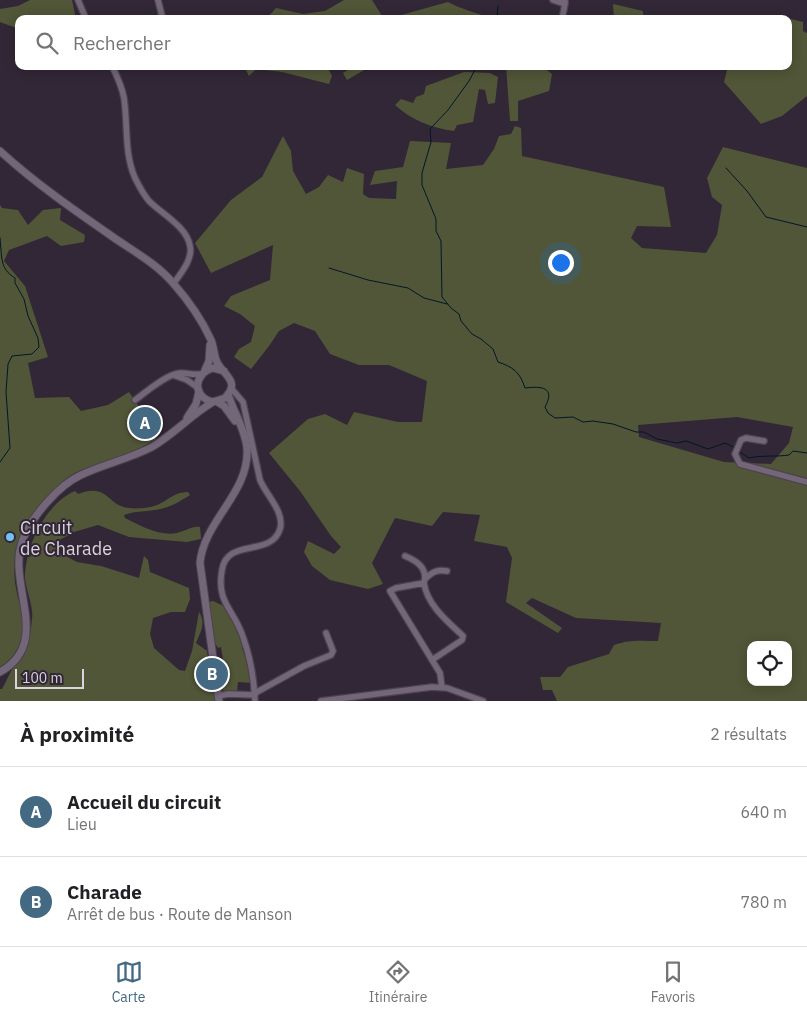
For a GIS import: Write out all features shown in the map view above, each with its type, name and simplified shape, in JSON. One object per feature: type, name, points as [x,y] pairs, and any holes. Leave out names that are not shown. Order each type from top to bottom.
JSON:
[{"type":"street","points":[[78,0],[84,15]]},
{"type":"street","points":[[158,0],[162,15]]},
{"type":"street","points":[[553,0],[565,2],[563,15]]},
{"type":"street","points":[[114,70],[124,97],[128,150],[135,177],[146,196],[183,232],[190,243],[188,261],[174,283]]},
{"type":"street","points":[[0,151],[47,190],[148,262],[174,283],[198,316],[209,335],[217,363],[230,378],[232,406],[242,427],[247,461],[241,482],[213,526],[201,552],[201,577],[219,698],[228,694],[255,697],[304,666],[331,655],[333,651],[326,633]]},
{"type":"street","points":[[176,430],[196,404],[198,381],[208,364],[210,350],[209,335]]},
{"type":"street","points":[[135,400],[171,375],[181,373],[194,375],[213,368],[224,371]]},
{"type":"street","points":[[171,375],[187,380],[206,399],[215,402],[229,413],[245,439]]},
{"type":"street","points":[[230,391],[242,401],[260,480],[263,489],[278,512],[281,524],[278,535],[271,542],[234,552],[225,560],[222,568],[222,598],[243,636],[253,670],[255,697]]},
{"type":"street","points":[[0,672],[18,656],[26,637],[27,618],[20,579],[19,558],[23,538],[35,518],[59,491],[75,478],[140,453],[162,441],[202,408],[225,398],[230,391]]},
{"type":"street","points":[[764,440],[754,438],[740,440],[735,454],[740,464],[807,482]]},
{"type":"street","points":[[405,556],[420,564],[424,570],[425,589],[432,602],[444,619],[463,636],[462,640],[432,660]]},
{"type":"street","points":[[442,687],[440,673],[390,591],[425,581],[431,573],[440,569],[447,570]]},
{"type":"street","points":[[321,701],[400,690],[442,687],[483,701]]},
{"type":"green space","points":[[30,0],[72,0],[75,15],[15,15],[15,28],[0,22],[0,9],[18,6]]},
{"type":"green space","points":[[344,0],[372,0],[381,15],[270,15],[276,8],[303,14],[325,11]]},
{"type":"green space","points":[[448,2],[480,15],[401,15]]},
{"type":"green space","points":[[613,4],[643,11],[643,15],[614,15]]},
{"type":"green space","points":[[792,19],[803,22],[803,31],[807,33],[807,96],[782,116],[761,124],[724,82],[727,70],[792,70]]},
{"type":"green space","points":[[246,70],[255,70],[249,76]]},
{"type":"green space","points":[[265,70],[329,70],[332,76],[329,84],[282,72]]},
{"type":"green space","points":[[348,70],[364,70],[347,80],[343,73]]},
{"type":"green space","points":[[506,70],[547,70],[552,74],[549,91],[518,101],[518,121],[510,121]]},
{"type":"green space","points":[[464,72],[490,73],[498,77],[495,103],[488,104],[485,90],[479,89],[473,122],[457,125],[454,131],[446,130],[415,119],[395,105],[401,99],[413,103],[416,97],[424,94],[426,86]]},
{"type":"green space","points":[[515,126],[521,128],[522,156],[664,187],[671,227],[637,226],[631,238],[642,248],[706,253],[717,235],[722,205],[712,197],[707,178],[723,147],[807,168],[807,701],[557,701],[552,690],[543,690],[540,677],[560,677],[568,667],[609,654],[614,645],[620,643],[658,641],[661,623],[576,618],[532,598],[526,603],[562,628],[558,633],[506,602],[512,558],[507,547],[474,541],[480,515],[443,512],[432,526],[395,518],[372,563],[383,584],[368,589],[330,580],[312,566],[304,552],[308,541],[334,554],[341,547],[331,536],[300,491],[269,453],[308,419],[325,414],[347,425],[354,412],[398,422],[422,422],[427,381],[389,365],[359,365],[330,354],[315,331],[294,323],[279,331],[251,369],[234,357],[239,349],[251,342],[255,326],[240,314],[224,306],[231,296],[270,280],[273,245],[211,273],[195,243],[231,200],[262,177],[283,136],[291,151],[293,171],[306,194],[319,187],[328,175],[343,182],[347,168],[364,174],[363,194],[369,198],[396,199],[397,181],[370,185],[375,171],[403,167],[410,141],[451,143],[446,169],[483,165],[494,149],[499,136],[511,134]],"holes":[[[737,417],[793,427],[789,443],[771,464],[724,462],[639,437],[638,425]]]},
{"type":"green space","name":"Circuit de Charade","points":[[0,205],[2,208],[18,210],[28,225],[43,210],[61,208],[60,220],[85,235],[84,242],[61,246],[47,236],[9,250],[4,261],[25,286],[48,357],[28,363],[35,398],[69,397],[81,411],[108,405],[129,392],[138,405],[138,410],[130,413],[131,423],[141,436],[151,431],[156,439],[122,457],[81,470],[71,476],[55,489],[29,520],[18,542],[14,573],[23,622],[22,637],[12,657],[0,667]]},
{"type":"green space","points":[[75,491],[78,494],[96,491],[107,496],[122,507],[130,508],[147,508],[162,503],[175,495],[188,492],[190,495],[167,507],[124,515],[125,518],[150,530],[164,533],[177,533],[200,527],[201,539],[187,542],[129,537],[98,525],[74,532],[58,541],[58,552],[77,562],[101,566],[139,578],[144,556],[148,560],[150,572],[189,588],[190,599],[185,612],[171,612],[153,618],[150,634],[154,648],[179,670],[185,671],[192,651],[199,612],[202,623],[196,643],[207,651],[215,701],[0,701],[0,689],[2,689],[13,668],[24,655],[30,636],[32,615],[25,578],[33,540],[46,516],[64,497]]},
{"type":"green space","points":[[213,601],[226,607],[238,628],[244,644],[242,648],[249,666],[252,683],[238,682],[237,692],[226,693],[220,688],[226,679],[221,647],[218,648],[214,641],[209,602]]},
{"type":"waterway","points":[[497,15],[498,6]]},
{"type":"waterway","points":[[475,70],[448,110],[430,129],[431,142],[422,173],[422,185],[436,219],[436,231],[441,241],[442,297],[459,314],[461,321],[472,334],[493,349],[498,362],[512,368],[518,374],[525,388],[536,387],[545,389],[548,392],[549,395],[545,407],[548,413],[555,418],[573,417],[583,422],[593,421],[613,424],[636,432],[644,432],[657,439],[677,443],[686,441],[708,449],[725,443],[733,447]]},
{"type":"waterway","points":[[726,168],[747,191],[766,217],[807,227]]},
{"type":"waterway","points":[[0,238],[4,267],[15,278],[15,283],[24,299],[28,316],[38,338],[39,347],[32,354],[12,356],[8,364],[6,392],[10,448],[0,462]]},
{"type":"waterway","points":[[329,268],[368,280],[408,288],[424,298],[447,304]]},
{"type":"waterway","points":[[740,452],[749,458],[789,455],[793,451],[807,453]]},
{"type":"place","name":"Accueil du circuit","points":[[145,423]]},
{"type":"place","name":"Circuit de Charade","points":[[10,537]]},
{"type":"place","name":"Charade","points":[[212,674]]}]
